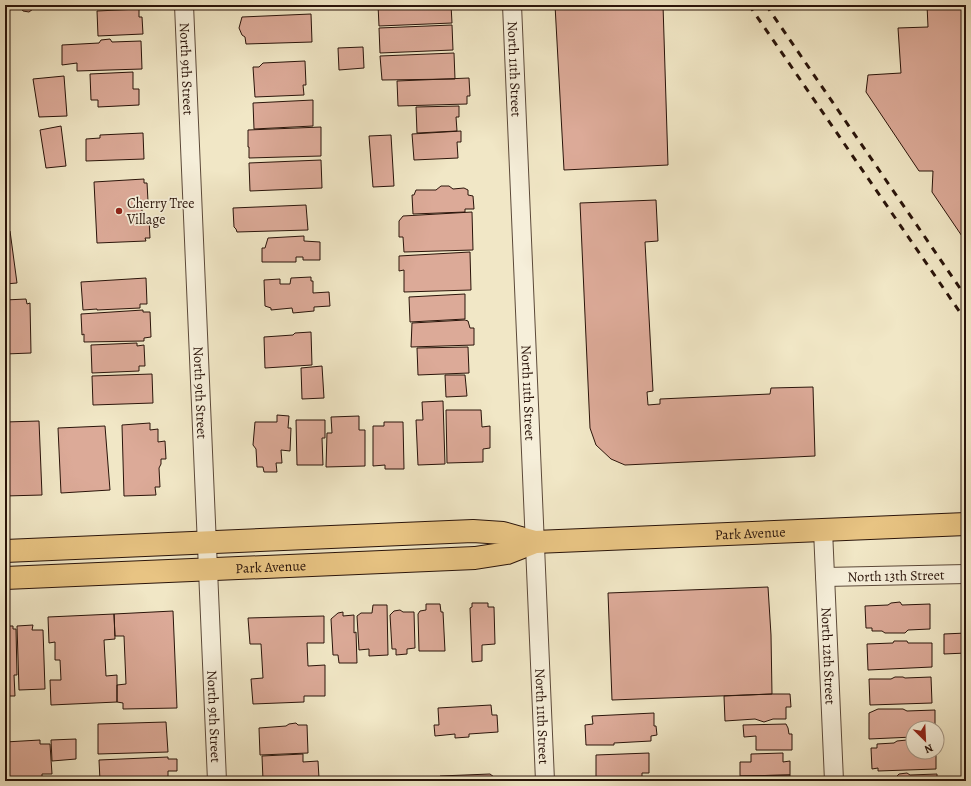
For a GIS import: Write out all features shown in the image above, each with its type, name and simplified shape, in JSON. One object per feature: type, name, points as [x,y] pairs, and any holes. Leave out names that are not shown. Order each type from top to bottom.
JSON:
[{"type":"main road","name":"Park Avenue","points":[[5,551],[473,531],[503,533],[534,542],[966,524]]},
{"type":"main road","name":"Park Avenue","points":[[5,578],[475,558],[507,553],[534,542]]},
{"type":"street","name":"North 9th Street","points":[[184,5],[217,781]]},
{"type":"street","name":"North 11th Street","points":[[512,5],[545,781]]},
{"type":"street","name":"North 12th Street","points":[[823,530],[834,781]]},
{"type":"street","name":"North 13th Street","points":[[825,577],[966,574]]},
{"type":"building","points":[[21,5],[130,5],[131,7],[33,9],[29,12],[23,11]]},
{"type":"building","points":[[378,5],[451,5],[452,23],[379,26]]},
{"type":"building","points":[[555,5],[663,5],[668,165],[564,170]]},
{"type":"building","points":[[927,5],[966,5],[966,242],[932,192],[933,171],[919,171],[866,92],[868,75],[901,73],[898,28],[928,27]]},
{"type":"building","points":[[139,9],[139,17],[142,17],[143,34],[98,36],[97,11]]},
{"type":"building","points":[[311,14],[312,42],[246,44],[245,37],[242,35],[239,28],[242,17]]},
{"type":"building","points":[[452,25],[453,50],[380,53],[379,28]]},
{"type":"building","points":[[110,39],[112,42],[141,41],[142,69],[77,71],[77,63],[62,65],[62,45],[99,43],[101,40]]},
{"type":"building","points":[[363,47],[364,68],[339,70],[338,48]]},
{"type":"building","points":[[454,53],[455,79],[382,80],[380,56]]},
{"type":"building","points":[[305,61],[306,85],[303,85],[304,95],[255,97],[253,67],[259,67],[263,63]]},
{"type":"building","points":[[133,72],[133,89],[139,89],[139,105],[98,107],[98,100],[91,100],[90,74]]},
{"type":"building","points":[[64,76],[67,116],[39,117],[33,79]]},
{"type":"building","points":[[469,78],[470,96],[467,96],[467,104],[398,106],[397,81]]},
{"type":"building","points":[[313,100],[313,126],[254,129],[253,103]]},
{"type":"building","points":[[459,106],[459,117],[456,117],[457,131],[417,133],[416,107]]},
{"type":"building","points":[[61,126],[66,166],[46,168],[40,130]]},
{"type":"building","points":[[321,127],[321,156],[249,158],[248,130]]},
{"type":"building","points":[[461,131],[461,142],[457,142],[458,158],[414,160],[412,134]]},
{"type":"building","points":[[143,133],[144,159],[86,161],[86,139],[100,138],[100,135]]},
{"type":"building","points":[[391,135],[394,186],[373,187],[369,136]]},
{"type":"building","points":[[321,160],[322,188],[250,191],[249,163]]},
{"type":"building","name":"Cherry Tree Village","points":[[144,179],[144,183],[147,183],[148,201],[142,202],[142,219],[149,219],[150,238],[145,238],[146,241],[97,243],[94,182]]},
{"type":"building","points":[[441,186],[449,186],[453,189],[464,188],[468,190],[468,195],[473,196],[474,209],[465,209],[465,212],[413,214],[412,195],[414,195],[416,190],[436,190]]},
{"type":"building","points":[[656,200],[658,241],[645,242],[653,391],[647,392],[648,405],[660,404],[660,399],[770,394],[771,388],[813,387],[815,456],[625,465],[611,459],[596,445],[590,428],[580,203]]},
{"type":"building","points":[[306,205],[308,230],[237,232],[234,227],[233,208]]},
{"type":"building","points":[[472,212],[473,250],[404,252],[403,237],[399,237],[399,221],[403,216]]},
{"type":"building","points":[[5,231],[10,231],[17,283],[5,284]]},
{"type":"building","points":[[304,236],[304,241],[320,242],[320,260],[303,260],[303,257],[296,257],[296,262],[262,262],[262,248],[265,248],[268,238]]},
{"type":"building","points":[[470,252],[471,290],[404,292],[404,270],[399,271],[399,256]]},
{"type":"building","points":[[311,277],[311,281],[313,281],[313,293],[329,292],[330,306],[314,307],[314,311],[293,313],[292,308],[271,310],[271,308],[265,306],[264,280],[280,279],[280,284],[290,284],[291,278]]},
{"type":"building","points":[[146,278],[147,304],[140,304],[140,308],[83,310],[81,282]]},
{"type":"building","points":[[465,294],[465,319],[410,322],[409,297]]},
{"type":"building","points":[[26,299],[27,304],[30,303],[31,353],[5,354],[5,300]]},
{"type":"building","points":[[143,310],[143,312],[150,312],[151,337],[144,338],[144,341],[84,342],[84,334],[82,335],[81,314]]},
{"type":"building","points":[[468,321],[470,328],[474,328],[474,345],[411,347],[412,323]]},
{"type":"building","points":[[311,332],[312,365],[265,368],[264,337]]},
{"type":"building","points":[[137,343],[137,346],[144,345],[145,366],[139,366],[139,371],[92,373],[91,345]]},
{"type":"building","points":[[468,347],[469,373],[418,375],[417,348]]},
{"type":"building","points":[[322,366],[324,398],[302,399],[301,368]]},
{"type":"building","points":[[152,374],[153,403],[93,405],[92,376]]},
{"type":"building","points":[[445,375],[465,375],[467,396],[446,397]]},
{"type":"building","points":[[443,401],[445,464],[418,465],[416,420],[423,420],[422,402]]},
{"type":"building","points":[[446,410],[481,410],[482,427],[490,426],[490,448],[483,449],[483,462],[447,463]]},
{"type":"building","points":[[277,415],[289,416],[288,428],[291,428],[290,451],[281,450],[282,463],[276,463],[277,472],[264,472],[263,467],[257,467],[256,449],[253,445],[255,422],[277,422]]},
{"type":"building","points":[[359,416],[359,430],[365,430],[365,466],[326,467],[327,433],[332,433],[331,417]]},
{"type":"building","points":[[296,420],[325,420],[325,438],[322,438],[323,465],[297,465]]},
{"type":"building","points":[[39,421],[42,495],[5,496],[5,422]]},
{"type":"building","points":[[384,422],[403,422],[404,469],[385,469],[385,465],[373,466],[373,426],[384,426]]},
{"type":"building","points":[[150,423],[150,430],[158,429],[158,442],[165,441],[166,459],[161,459],[159,468],[160,487],[155,487],[156,495],[124,496],[122,425]]},
{"type":"building","points":[[105,426],[110,490],[61,493],[58,428]]},
{"type":"building","points":[[768,587],[771,635],[772,694],[612,700],[608,593]]},
{"type":"building","points":[[900,602],[902,605],[930,604],[930,629],[908,630],[905,633],[885,633],[882,631],[872,631],[872,628],[866,628],[865,606],[888,605],[891,603]]},
{"type":"building","points":[[472,603],[488,603],[488,607],[494,607],[495,644],[482,645],[482,661],[472,662],[470,608],[472,607]]},
{"type":"building","points":[[426,604],[440,604],[441,612],[443,612],[445,651],[419,651],[418,614],[420,611],[426,610]]},
{"type":"building","points":[[373,605],[387,605],[388,655],[369,656],[369,649],[359,650],[357,616],[361,613],[372,613]]},
{"type":"building","points":[[400,610],[403,612],[414,612],[415,648],[407,649],[407,654],[396,655],[396,649],[392,649],[390,615],[394,611]]},
{"type":"building","points":[[173,611],[177,708],[123,709],[123,703],[117,702],[117,685],[126,684],[124,636],[115,636],[114,614]]},
{"type":"building","points":[[343,612],[343,616],[354,615],[357,663],[339,663],[338,655],[333,655],[331,619],[338,613]]},
{"type":"building","points":[[114,614],[115,639],[104,640],[106,676],[117,675],[117,702],[51,705],[50,680],[61,680],[60,660],[55,660],[55,642],[49,643],[48,617]]},
{"type":"building","points":[[324,616],[324,643],[307,643],[308,666],[325,665],[325,696],[304,696],[304,702],[253,704],[251,679],[263,678],[261,644],[250,644],[248,618]]},
{"type":"building","points":[[33,625],[32,630],[43,630],[45,689],[19,690],[17,626]]},
{"type":"building","points":[[5,626],[13,626],[13,629],[16,629],[17,675],[14,675],[15,696],[5,696]]},
{"type":"building","points":[[966,633],[966,653],[944,654],[944,634]]},
{"type":"building","points":[[894,641],[907,641],[908,643],[932,643],[932,667],[868,670],[867,644],[893,643]]},
{"type":"building","points":[[895,677],[931,677],[932,703],[870,705],[869,679],[891,679]]},
{"type":"building","points":[[790,694],[791,707],[786,707],[786,719],[773,719],[764,722],[755,719],[725,721],[724,696]]},
{"type":"building","points":[[491,705],[492,715],[497,715],[498,732],[469,734],[469,737],[455,738],[455,734],[435,736],[434,725],[439,725],[438,708]]},
{"type":"building","points":[[878,709],[903,709],[907,711],[935,710],[935,720],[905,720],[905,737],[869,739],[869,713]]},
{"type":"building","points":[[654,713],[654,726],[656,726],[657,735],[651,736],[651,741],[614,743],[614,745],[586,745],[585,725],[593,724],[592,716]]},
{"type":"building","points":[[166,722],[168,752],[98,754],[98,724]]},
{"type":"building","points":[[296,723],[298,725],[307,725],[308,753],[260,755],[259,728],[286,726]]},
{"type":"building","points":[[786,724],[789,734],[792,734],[792,750],[756,750],[756,736],[744,737],[743,725]]},
{"type":"building","points":[[76,739],[76,759],[52,761],[51,740]]},
{"type":"building","points":[[40,740],[40,744],[50,744],[52,774],[42,774],[42,779],[5,780],[5,742]]},
{"type":"building","points":[[905,740],[905,760],[936,760],[936,769],[878,771],[878,768],[872,769],[871,748],[877,748],[877,744],[894,743]]},
{"type":"building","points":[[649,753],[649,773],[642,773],[642,778],[596,780],[596,755]]},
{"type":"building","points":[[783,753],[783,762],[790,761],[790,775],[740,776],[740,762],[751,762],[751,754]]},
{"type":"building","points":[[303,754],[303,762],[318,761],[319,778],[263,780],[262,756]]},
{"type":"building","points":[[168,757],[168,759],[177,759],[177,771],[168,771],[168,781],[100,781],[99,760]]},
{"type":"building","points":[[907,773],[910,775],[937,774],[937,781],[873,781],[873,777],[896,777],[899,774]]},
{"type":"building","points":[[490,774],[494,777],[495,781],[441,781],[440,776]]},
{"type":"building","points":[[790,775],[790,781],[740,781],[740,776]]},
{"type":"railway","points":[[749,5],[966,321]]},
{"type":"railway","points":[[766,5],[966,297]]},
{"type":"place","name":"Cherry Tree Village","points":[[119,211]]}]
